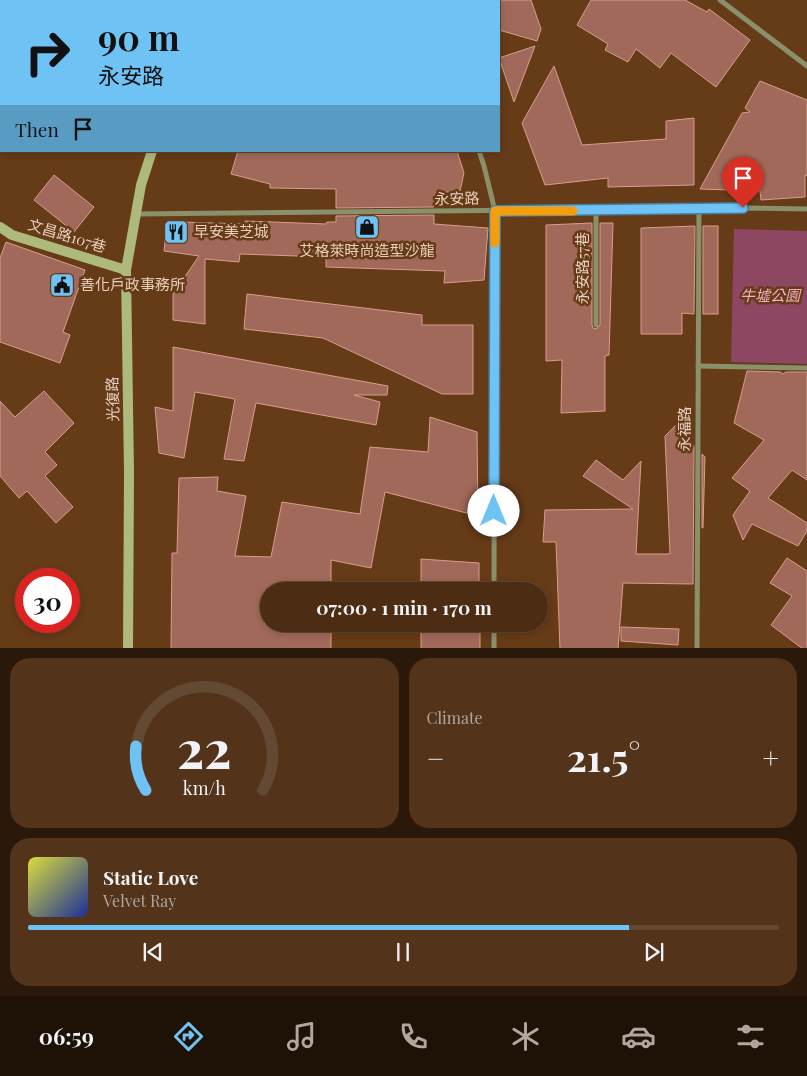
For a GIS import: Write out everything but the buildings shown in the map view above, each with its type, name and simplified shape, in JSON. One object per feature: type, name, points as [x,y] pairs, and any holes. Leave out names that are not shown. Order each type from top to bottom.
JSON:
[{"type":"main road","name":"光復路","points":[[128,648],[129,473],[126,270],[141,185],[152,152]]},
{"type":"main road","name":"文昌路107巷","points":[[0,227],[12,235],[126,270]]},
{"type":"street","points":[[720,0],[807,66]]},
{"type":"street","points":[[479,152],[495,211],[494,582]]},
{"type":"street","name":"永福路","points":[[697,648],[699,209]]},
{"type":"street","name":"永安路","points":[[137,214],[807,209]]},
{"type":"street","name":"永安路57巷","points":[[596,210],[596,325]]},
{"type":"street","points":[[698,366],[807,368]]},
{"type":"street","points":[[494,632],[494,648]]},
{"type":"green space","name":"牛墟公園","points":[[734,229],[807,231],[807,364],[731,362]]},
{"type":"slow traffic","points":[[495,243],[495,211],[573,211]]},
{"type":"place","name":"艾格萊時尚造型沙龍","points":[[367,227]]},
{"type":"place","name":"早安美芝城","points":[[176,232]]},
{"type":"place","name":"善化戶政事務所","points":[[62,285]]},
{"type":"route","points":[[494,511],[495,211],[743,208]]}]
